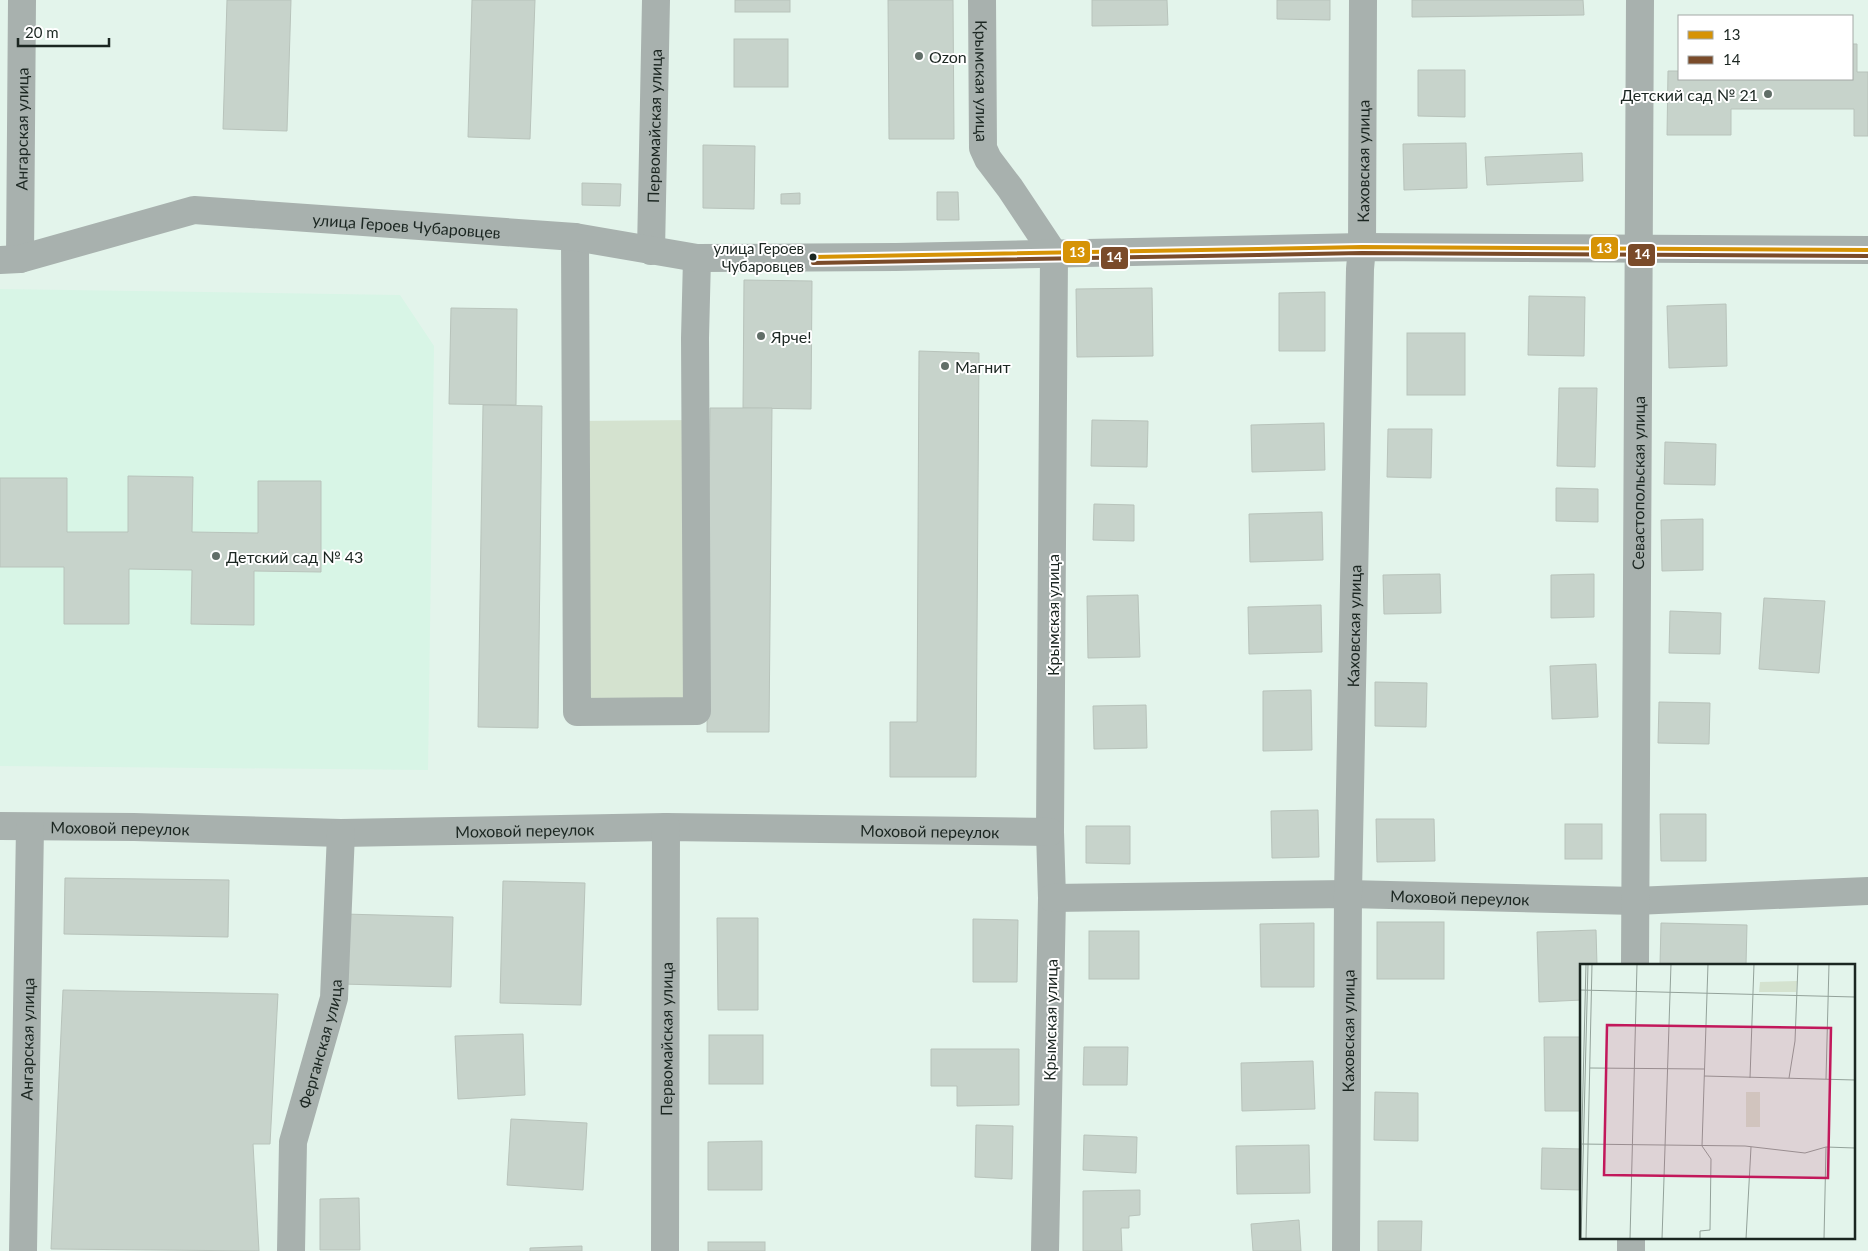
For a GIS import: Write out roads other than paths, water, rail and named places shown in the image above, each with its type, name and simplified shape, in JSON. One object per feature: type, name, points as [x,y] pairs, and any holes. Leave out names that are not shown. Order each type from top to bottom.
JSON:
[{"type":"street","name":"Ангарская улица","points":[[10,259],[22,0]]},
{"type":"street","name":"Первомайская улица","points":[[651,251],[656,0]]},
{"type":"street","name":"Крымская улица","points":[[982,0],[983,148],[988,159],[1010,188],[1054,254],[1050,832],[1052,898],[1045,1251]]},
{"type":"street","name":"Каховская улица","points":[[1346,1251],[1348,894],[1362,247],[1363,0]]},
{"type":"street","name":"Севастопольская улица","points":[[1635,964],[1640,0]]},
{"type":"street","name":"улица Героев Чубаровцев","points":[[10,259],[194,210],[575,237],[697,258],[887,257],[1362,247],[1868,250]]},
{"type":"street","points":[[575,237],[577,712],[697,711],[695,338],[697,258]]},
{"type":"street","name":"Моховой переулок","points":[[0,826],[134,827],[341,833],[666,827],[1050,832]]},
{"type":"street","name":"Ангарская улица","points":[[23,1251],[30,827]]},
{"type":"street","name":"Первомайская улица","points":[[664,1251],[666,827]]},
{"type":"street","name":"Ферганская улица","points":[[291,1251],[293,1142],[334,998],[341,833]]},
{"type":"street","name":"Моховой переулок","points":[[1052,898],[1348,894],[1636,901],[1868,891]]},
{"type":"street","points":[[1631,1238],[1631,1251]]},
{"type":"place","name":"Ozon","points":[[919,56]]},
{"type":"place","name":"Детский сад № 21","points":[[1768,94]]},
{"type":"place","name":"улица Героев Чубаровцев","points":[[813,257]]},
{"type":"place","name":"Ярче!","points":[[761,336]]},
{"type":"place","name":"Магнит","points":[[945,366]]},
{"type":"place","name":"Детский сад № 43","points":[[216,556]]}]
